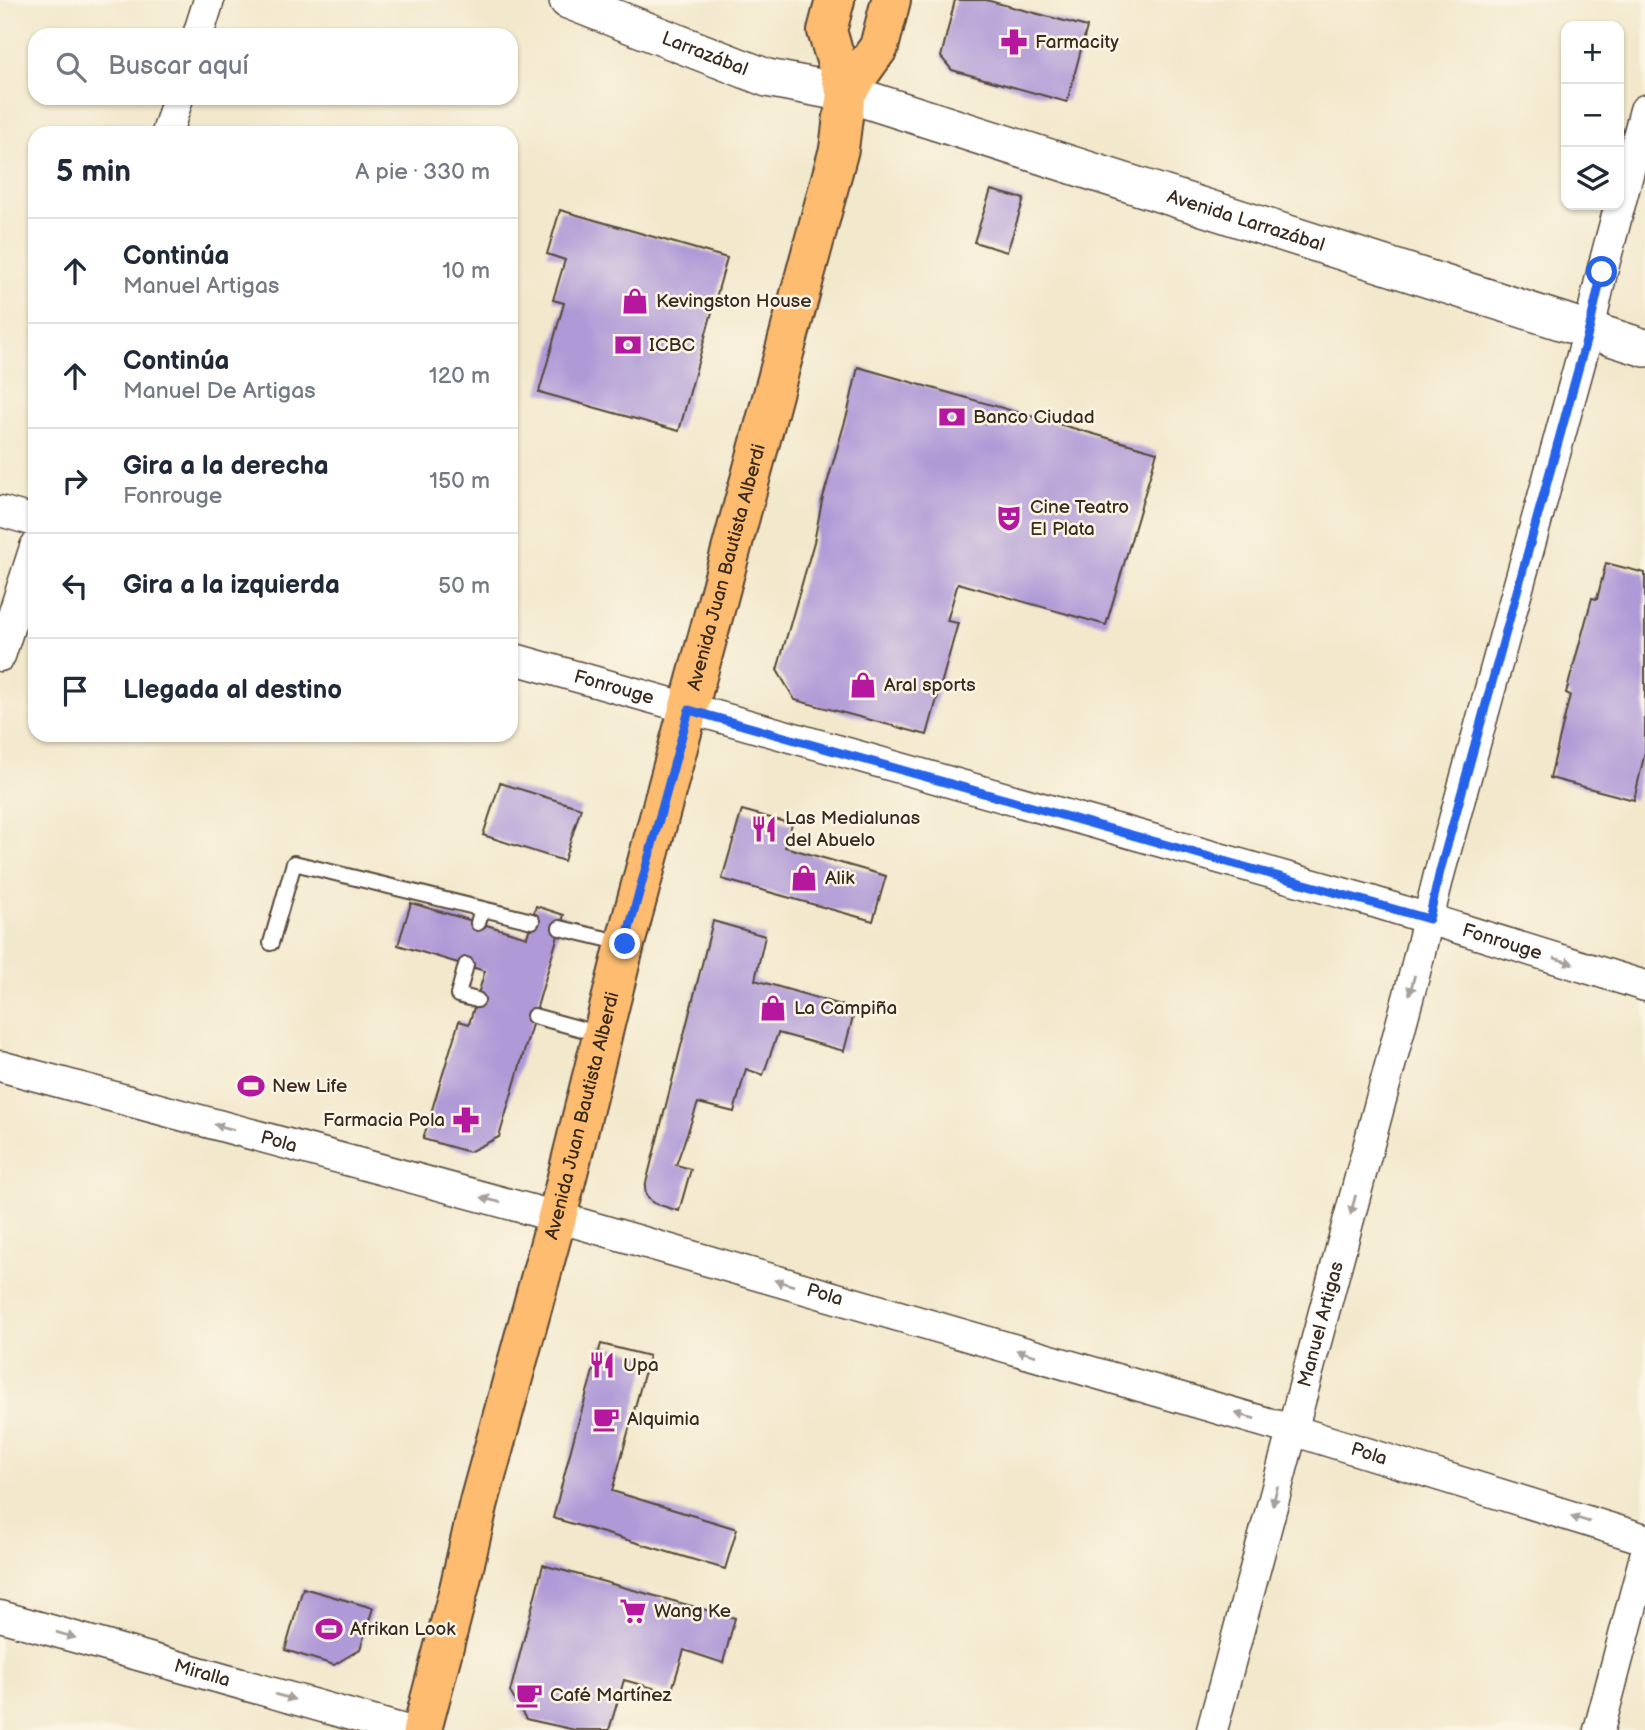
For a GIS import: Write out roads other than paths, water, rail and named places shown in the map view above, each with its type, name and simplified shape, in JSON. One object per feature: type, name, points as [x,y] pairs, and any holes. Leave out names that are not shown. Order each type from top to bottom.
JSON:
[{"type":"main road","name":"Avenida Juan Bautista Alberdi","points":[[422,1730],[479,1502],[557,1217],[625,944],[839,149],[846,93],[827,31],[835,0]]},
{"type":"main road","name":"Avenida Juan Bautista Alberdi","points":[[846,93],[879,47],[891,0]]},
{"type":"street","points":[[200,28],[209,0]]},
{"type":"street","name":"Larrazábal","points":[[568,0],[766,78],[846,93]]},
{"type":"street","name":"Avenida Larrazábal","points":[[846,93],[1645,348]]},
{"type":"street","points":[[169,126],[176,105]]},
{"type":"street","points":[[1589,330],[1645,110]]},
{"type":"street","name":"Manuel Artigas","points":[[1212,1730],[1440,871],[1589,330]]},
{"type":"street","points":[[0,512],[28,519]]},
{"type":"street","points":[[0,656],[28,569]]},
{"type":"street","name":"Fonrouge","points":[[518,660],[1429,919],[1645,986]]},
{"type":"street","name":"Pola","points":[[0,1066],[557,1217],[1292,1430],[1645,1539]]},
{"type":"street","points":[[1599,1730],[1645,1556]]},
{"type":"street","name":"Miralla","points":[[0,1616],[404,1730]]},
{"type":"lane","points":[[271,943],[294,863],[480,916],[532,921]]},
{"type":"lane","points":[[559,928],[625,944]]},
{"type":"lane","points":[[466,965],[458,995],[477,1000]]},
{"type":"lane","points":[[534,1016],[602,1034]]},
{"type":"place","name":"Farmacity","points":[[1014,42]]},
{"type":"place","name":"Kevingston House","points":[[635,301]]},
{"type":"place","name":"ICBC","points":[[628,345]]},
{"type":"place","name":"Banco Ciudad","points":[[952,417]]},
{"type":"place","name":"Cine Teatro El Plata","points":[[1009,518]]},
{"type":"place","name":"Aral sports","points":[[863,685]]},
{"type":"place","name":"Las Medialunas del Abuelo","points":[[764,829]]},
{"type":"place","name":"Alik","points":[[804,878]]},
{"type":"place","name":"La Campiña","points":[[773,1008]]},
{"type":"place","name":"New Life","points":[[251,1086]]},
{"type":"place","name":"Farmacia Pola","points":[[466,1120]]},
{"type":"place","name":"Upa","points":[[602,1365]]},
{"type":"place","name":"Alquimia","points":[[606,1419]]},
{"type":"place","name":"Wang Ke","points":[[633,1611]]},
{"type":"place","name":"Afrikan Look","points":[[329,1629]]},
{"type":"place","name":"Café Martínez","points":[[529,1695]]}]
